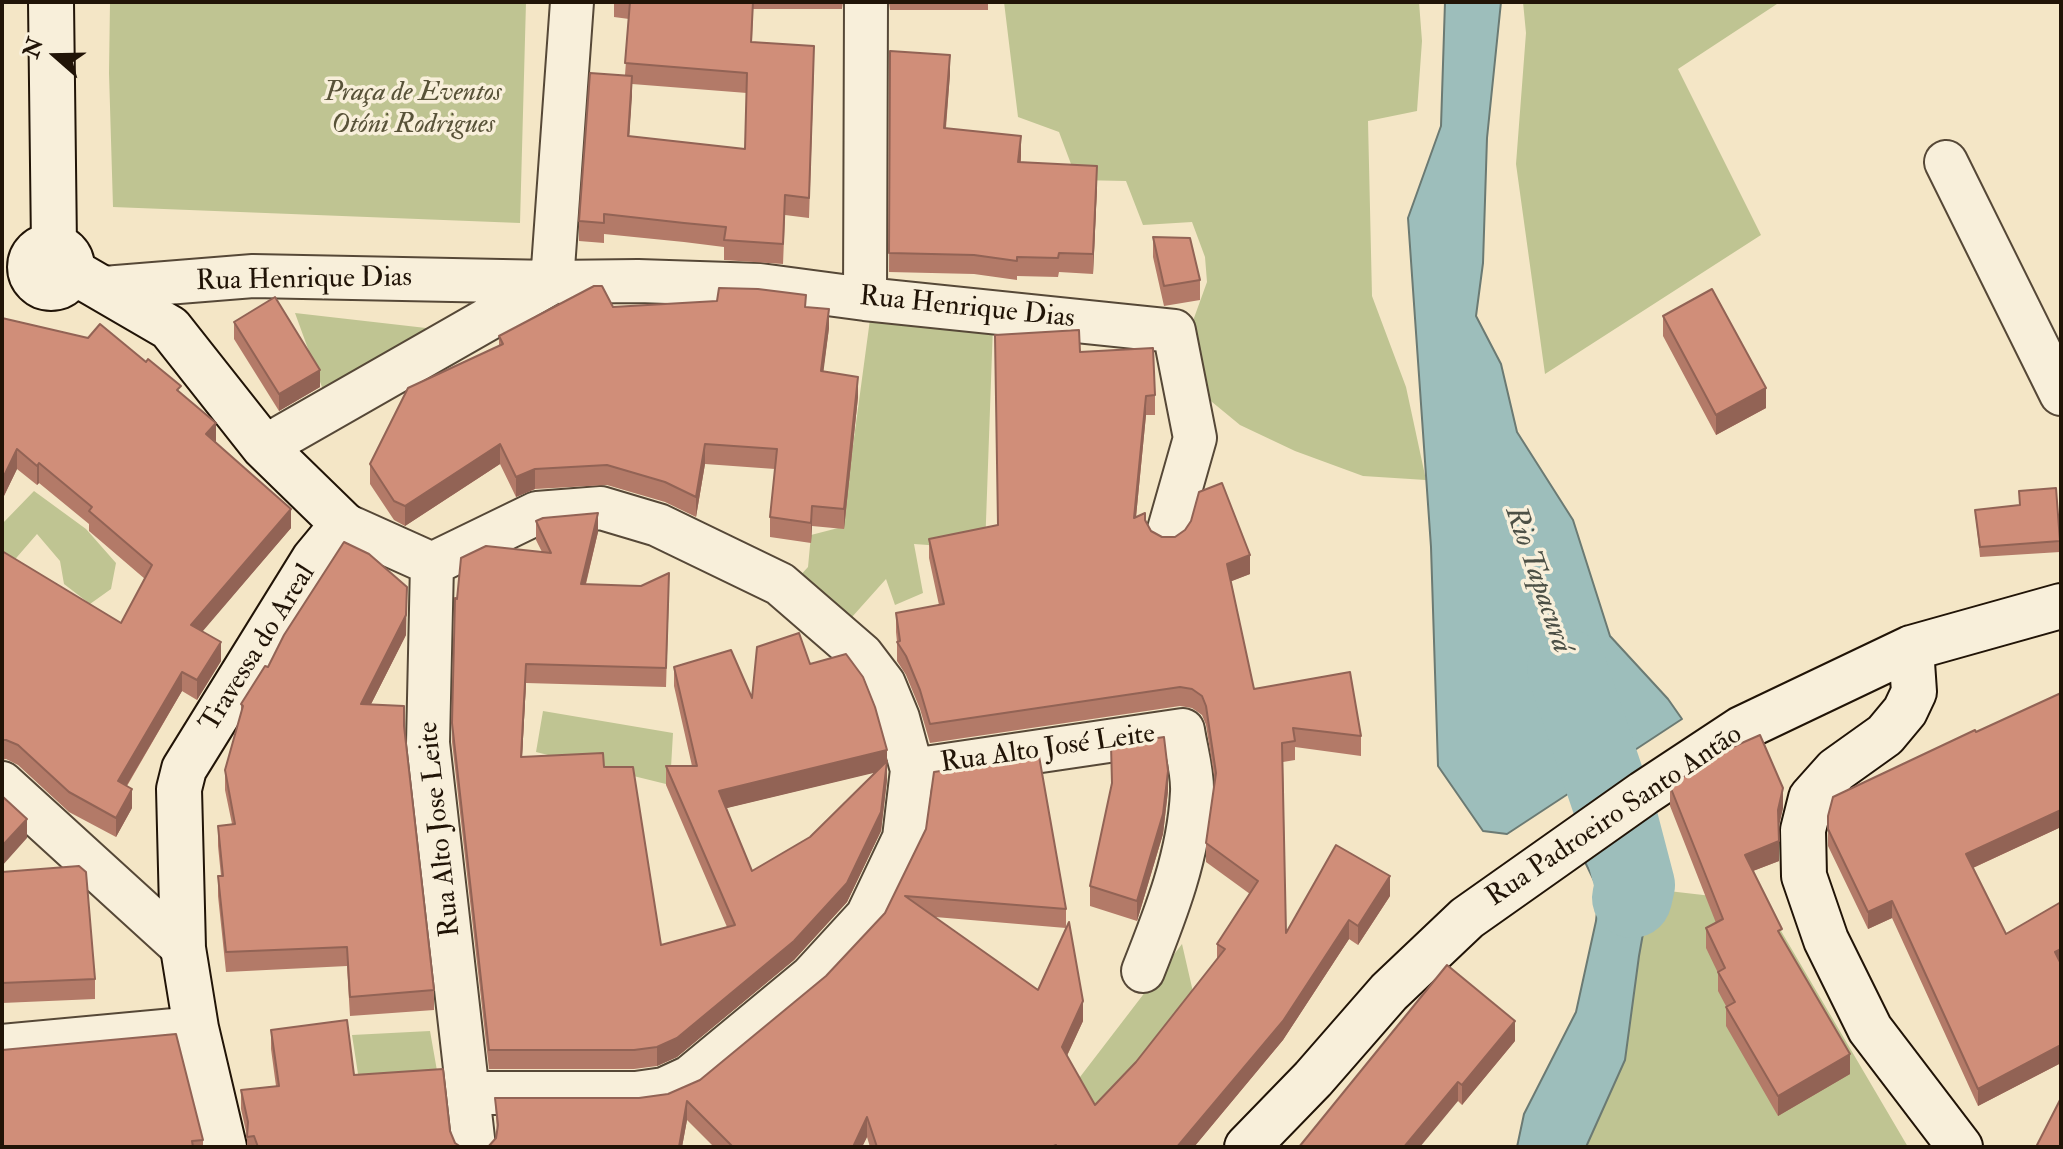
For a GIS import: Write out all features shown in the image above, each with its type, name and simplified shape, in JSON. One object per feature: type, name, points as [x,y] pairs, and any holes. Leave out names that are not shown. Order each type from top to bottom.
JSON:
[{"type":"main road","points":[[51,2],[53,269],[170,328],[264,447],[343,524]]},
{"type":"main road","name":"Travessa do Areal","points":[[224,1147],[196,1028],[183,948],[179,789],[184,769],[314,559],[343,524]]},
{"type":"main road","name":"Rua Padroeiro Santo Antão","points":[[1247,1147],[1313,1079],[1389,992],[1467,918],[1644,793],[1741,729],[1911,648],[2061,606]]},
{"type":"main road","points":[[1911,648],[1914,692],[1905,711],[1885,735],[1836,770],[1811,798],[1803,830],[1804,876],[1826,940],[1870,1029],[1960,1147]]},
{"type":"street","points":[[552,282],[572,2]]},
{"type":"street","points":[[865,299],[866,2]]},
{"type":"street","points":[[1946,162],[2061,394]]},
{"type":"street","name":"Rua Henrique Dias","points":[[53,269],[253,276],[760,285],[1174,331],[1195,438],[1168,533]]},
{"type":"street","name":"Rua Henrique Dias","points":[[264,447],[552,282]]},
{"type":"street","points":[[343,524],[432,564],[537,513],[601,508],[658,525],[780,584],[862,655],[884,684],[898,718],[912,770],[904,838],[867,916],[811,977],[750,1031],[690,1077],[664,1089],[636,1093],[469,1093]]},
{"type":"street","name":"Rua Alto Jose Leite","points":[[432,564],[428,743],[474,1147]]},
{"type":"street","name":"Rua Alto José Leite","points":[[912,770],[1183,730],[1192,789],[1185,849],[1172,899],[1143,971]]},
{"type":"street","points":[[2,783],[183,948]]},
{"type":"street","points":[[2,1046],[196,1028]]},
{"type":"green space","name":"Praça de Eventos Otóni Rodrigues","points":[[110,2],[526,2],[520,223],[113,207]]},
{"type":"green space","points":[[1004,2],[1419,2],[1422,41],[1417,111],[1368,121],[1372,296],[1406,387],[1426,480],[1363,476],[1295,451],[1240,425],[1189,383],[1181,354],[1207,282],[1205,257],[1192,222],[1143,225],[1126,181],[1077,180],[1059,132],[1018,117]]},
{"type":"green space","points":[[1523,2],[1780,2],[1678,69],[1761,235],[1545,374],[1516,164],[1526,33]]},
{"type":"green space","points":[[871,312],[993,325],[985,549],[914,544],[923,593],[895,605],[886,579],[852,617],[797,579],[808,567],[811,535],[842,527]]},
{"type":"green space","points":[[295,313],[426,328],[443,335],[327,401]]},
{"type":"green space","points":[[34,491],[86,529],[116,563],[111,589],[90,604],[64,584],[60,561],[37,534],[4,572],[2,524]]},
{"type":"green space","points":[[543,711],[673,733],[670,785],[536,752]]},
{"type":"green space","points":[[1651,889],[1764,902],[1908,1147],[1586,1147],[1625,1060]]},
{"type":"green space","points":[[1182,944],[1196,1005],[1127,1092],[1010,1147],[1080,1077]]},
{"type":"green space","points":[[430,1031],[439,1082],[360,1087],[352,1035]]},
{"type":"water","points":[[1445,2],[1501,2],[1487,138],[1483,263],[1476,316],[1501,364],[1517,432],[1573,520],[1610,636],[1668,699],[1682,719],[1507,834],[1483,831],[1438,766],[1431,547],[1408,218],[1441,126]]},
{"type":"water","points":[[1641,823],[1651,889],[1625,1060],[1586,1147],[1517,1147],[1524,1114],[1576,1012],[1596,921],[1599,891],[1585,862]]},
{"type":"building","points":[[630,2],[753,2],[751,42],[814,46],[809,198],[785,195],[783,244],[724,240],[726,227],[604,214],[604,223],[579,221],[590,73],[632,76],[628,136],[745,149],[747,73],[625,63]]},
{"type":"building","points":[[890,51],[950,55],[944,128],[1021,136],[1018,162],[1097,166],[1093,254],[1059,253],[1058,258],[1017,257],[1017,261],[974,255],[889,253]]},
{"type":"building","points":[[1153,237],[1190,238],[1200,280],[1164,286]]},
{"type":"building","points":[[594,286],[602,286],[613,307],[717,301],[719,288],[806,295],[805,307],[829,309],[821,371],[858,377],[844,509],[812,506],[811,523],[770,517],[777,449],[705,444],[696,497],[665,482],[607,465],[535,469],[516,477],[500,444],[405,506],[394,501],[370,464],[408,388],[503,344],[499,336]]},
{"type":"building","points":[[1712,289],[1766,388],[1716,415],[1663,316]]},
{"type":"building","points":[[275,297],[320,370],[279,394],[234,322]]},
{"type":"building","points":[[2,318],[88,338],[100,324],[181,386],[177,390],[216,423],[206,434],[291,509],[191,625],[221,642],[197,680],[182,672],[118,781],[132,789],[116,818],[69,792],[18,745],[2,740],[2,551],[121,623],[152,565],[89,511],[92,507],[17,449],[2,480]]},
{"type":"building","points":[[1079,330],[1080,352],[1153,348],[1155,395],[1146,396],[1134,518],[1145,513],[1151,531],[1162,537],[1175,537],[1191,521],[1199,492],[1222,483],[1250,555],[1227,564],[1254,689],[1350,672],[1361,736],[1293,728],[1295,741],[1282,743],[1286,933],[1336,845],[1390,876],[1358,926],[1349,920],[1283,1021],[1177,1147],[877,1147],[867,1117],[853,1147],[733,1147],[687,1101],[679,1147],[488,1147],[496,1138],[498,1125],[495,1098],[639,1098],[668,1094],[700,1080],[826,976],[885,913],[926,829],[934,772],[1039,756],[1066,909],[905,896],[1038,990],[1069,922],[1083,1001],[1062,1047],[1095,1105],[1136,1062],[1225,949],[1217,944],[1258,881],[1206,843],[1216,773],[1202,696],[1192,689],[1180,687],[930,724],[920,690],[897,642],[900,641],[896,613],[944,604],[929,539],[998,525],[995,335]]},
{"type":"building","points":[[2056,488],[2060,541],[1980,547],[1975,510],[2020,505],[2019,491]]},
{"type":"building","points":[[598,513],[581,584],[641,586],[669,573],[666,668],[526,664],[521,757],[603,753],[604,767],[633,767],[661,945],[735,925],[666,766],[697,766],[674,667],[731,650],[752,698],[757,647],[799,633],[810,664],[846,654],[863,677],[875,707],[887,750],[719,791],[752,871],[810,837],[887,761],[881,812],[847,883],[794,941],[677,1038],[657,1047],[634,1050],[489,1050],[452,723],[455,598],[461,558],[486,546],[551,553],[536,521]]},
{"type":"building","points":[[344,542],[369,554],[407,587],[406,615],[361,704],[404,706],[434,990],[350,997],[347,947],[226,952],[218,876],[223,876],[218,826],[235,824],[225,770],[243,706],[241,704],[265,666],[268,667],[284,635]]},
{"type":"building","points":[[2061,693],[2061,810],[1966,854],[2006,934],[2061,902],[2061,949],[2055,952],[2061,964],[2061,1045],[1978,1089],[1892,901],[1868,912],[1828,829],[1828,816],[1833,797]]},
{"type":"building","points":[[1760,735],[1783,788],[1778,810],[1779,841],[1745,855],[1782,929],[1778,931],[1850,1054],[1778,1096],[1726,1007],[1735,1002],[1718,972],[1725,968],[1706,928],[1723,919],[1670,786],[1719,753]]},
{"type":"building","points":[[1164,737],[1168,771],[1163,814],[1137,901],[1090,886],[1112,783],[1111,745]]},
{"type":"building","points":[[2,796],[27,819],[2,846]]},
{"type":"building","points":[[79,866],[86,872],[95,979],[2,983],[2,872]]},
{"type":"building","points":[[1447,965],[1515,1021],[1462,1085],[1458,1082],[1404,1147],[1299,1147]]},
{"type":"building","points":[[347,1020],[354,1075],[443,1069],[450,1131],[455,1143],[461,1147],[258,1147],[254,1136],[247,1137],[248,1122],[241,1090],[279,1086],[271,1030]]},
{"type":"building","points":[[176,1034],[203,1140],[192,1141],[193,1147],[2,1147],[2,1050]]},
{"type":"building","points":[[2061,1098],[2061,1147],[2036,1147]]},
{"type":"waterway","name":"Rio Tapacurá","points":[[1567,669],[1618,820],[1635,885],[1632,898]]}]
